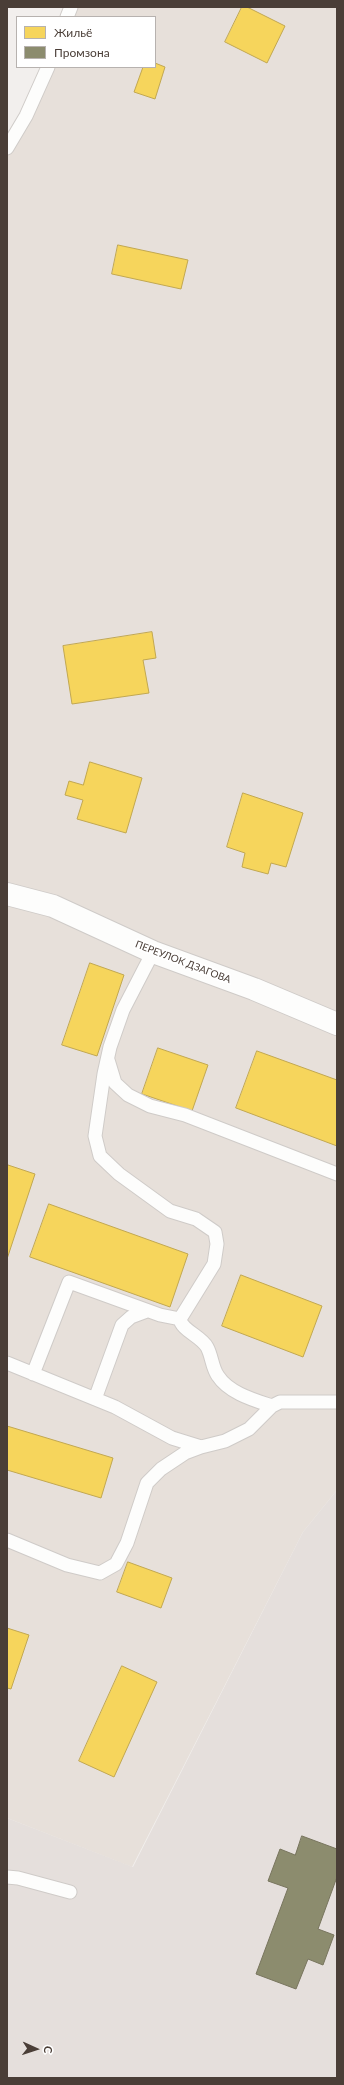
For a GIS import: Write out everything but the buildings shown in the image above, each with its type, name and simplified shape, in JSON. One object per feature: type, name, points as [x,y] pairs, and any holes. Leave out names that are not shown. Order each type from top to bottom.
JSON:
[{"type":"street","name":"ПЕРЕУЛОК ДЗАГОВА","points":[[7,894],[52,906],[153,952],[254,989],[337,1024]]},
{"type":"lane","points":[[7,148],[26,116],[48,68]]},
{"type":"lane","points":[[153,952],[123,1010],[108,1060],[95,1136],[100,1156],[126,1178],[170,1211],[196,1219],[214,1232],[217,1244],[214,1264],[180,1319]]},
{"type":"lane","points":[[108,1060],[115,1083],[128,1095],[150,1106],[184,1115],[337,1174]]},
{"type":"lane","points":[[33,1374],[69,1282],[147,1311],[180,1319]]},
{"type":"lane","points":[[94,1399],[122,1325],[131,1317],[147,1311]]},
{"type":"lane","points":[[180,1319],[184,1328],[194,1334],[207,1347],[218,1377],[232,1389],[250,1399],[272,1406]]},
{"type":"lane","points":[[7,1363],[115,1407],[172,1438],[201,1447]]},
{"type":"lane","points":[[7,1540],[67,1565],[100,1573],[116,1564],[127,1543],[147,1483],[167,1465],[185,1453],[224,1441],[249,1429],[272,1406],[280,1402],[337,1402]]},
{"type":"lane","points":[[7,1877],[18,1878],[70,1892]]},
{"type":"shaded area","points":[[71,7],[337,7],[337,1490],[303,1532],[132,1867],[7,1818],[7,148],[47,68],[156,68],[156,16],[67,16]]},
{"type":"shaded area","points":[[337,1490],[337,2078],[7,2078],[7,1818],[133,1867],[303,1532]]}]
